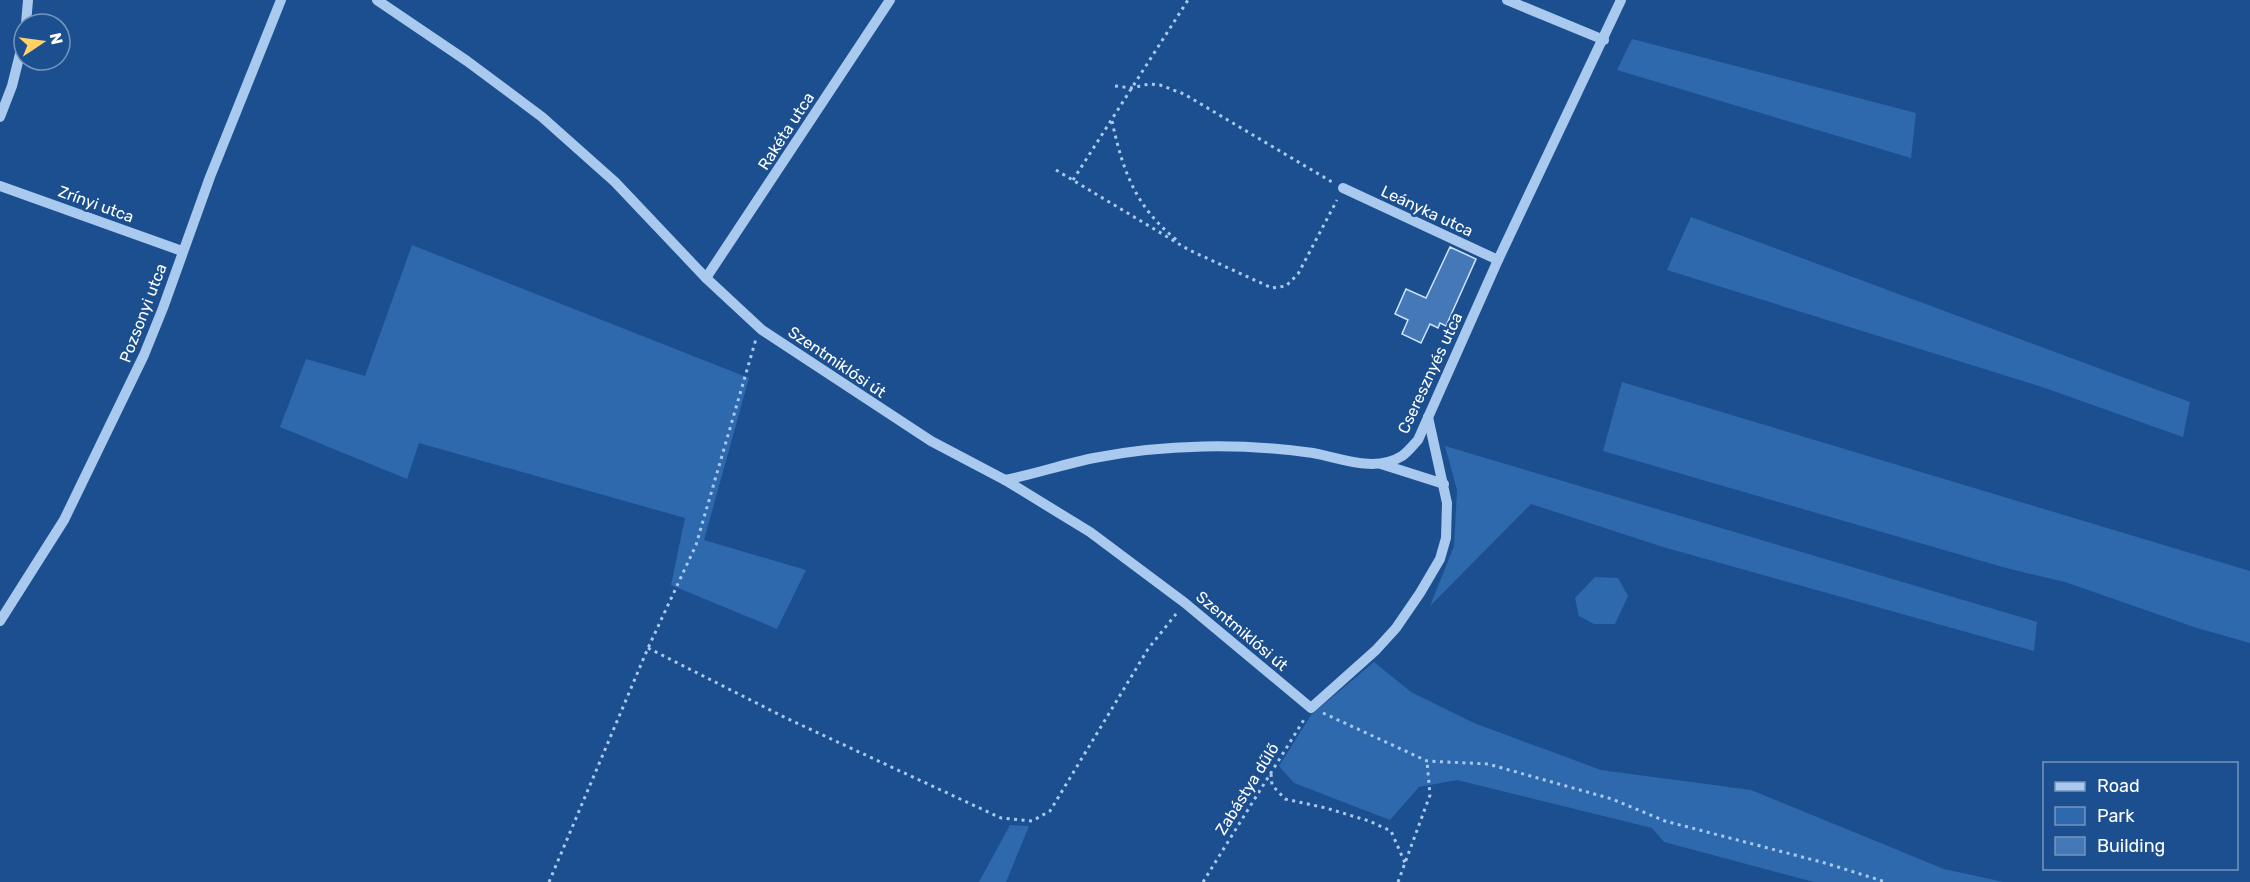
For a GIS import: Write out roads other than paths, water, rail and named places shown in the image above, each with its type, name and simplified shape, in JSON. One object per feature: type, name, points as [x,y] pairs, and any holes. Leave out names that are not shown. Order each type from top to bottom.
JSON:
[{"type":"street","name":"Pozsonyi utca","points":[[0,621],[64,520],[152,339],[182,251],[244,88],[281,0]]},
{"type":"street","name":"Szentmiklósi út","points":[[377,0],[467,61],[542,117],[615,182],[706,278],[762,330],[931,441],[1005,480],[1090,532],[1185,603],[1311,708],[1376,650],[1396,628],[1420,593],[1440,559],[1446,538],[1447,502],[1444,484]]},
{"type":"street","name":"Rakéta utca","points":[[706,278],[890,0]]},
{"type":"street","points":[[1507,0],[1604,40]]},
{"type":"street","name":"Cseresznyés utca","points":[[1005,480],[1094,458],[1222,446],[1313,453],[1353,462],[1378,463],[1404,455],[1418,440],[1498,260],[1621,0]]},
{"type":"street","points":[[0,117],[16,72]]},
{"type":"street","name":"Zrínyi utca","points":[[0,186],[182,251]]},
{"type":"street","name":"Leányka utca","points":[[1343,188],[1498,260]]},
{"type":"street","points":[[1428,417],[1444,484]]},
{"type":"street","points":[[1378,463],[1444,484]]}]
